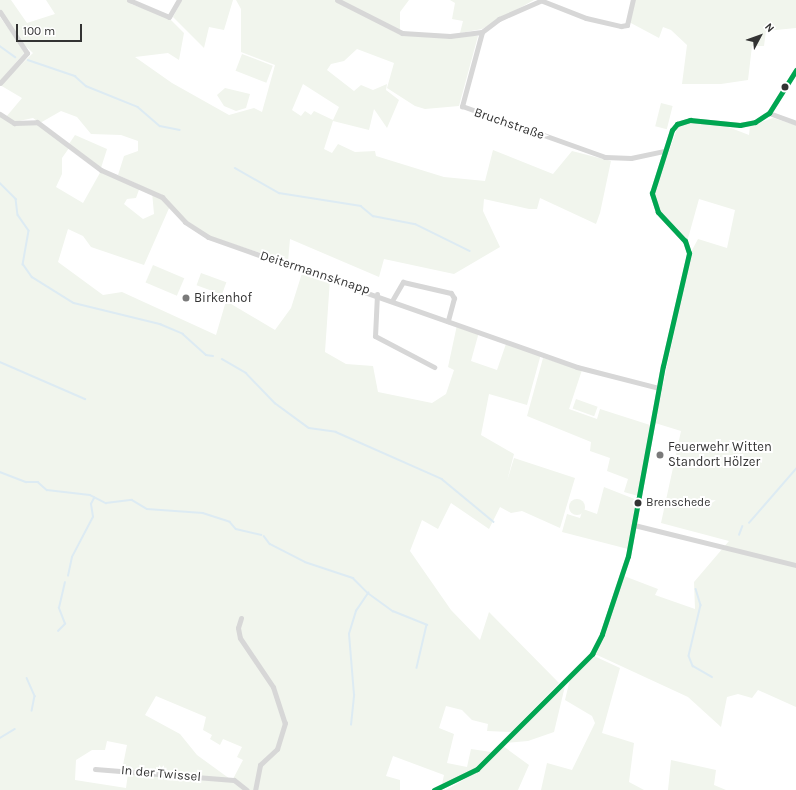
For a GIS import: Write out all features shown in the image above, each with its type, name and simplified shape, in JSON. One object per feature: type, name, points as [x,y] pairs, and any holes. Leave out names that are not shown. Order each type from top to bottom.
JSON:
[{"type":"street","points":[[129,0],[169,17],[179,0]]},
{"type":"street","points":[[336,0],[402,33],[450,36],[482,32],[499,19],[540,0],[586,18],[621,26],[627,25],[633,0]]},
{"type":"street","points":[[0,12],[27,53],[0,83]]},
{"type":"street","name":"Bruchstraße","points":[[482,32],[463,98],[464,108],[605,157],[625,158],[664,151]]},
{"type":"street","points":[[434,790],[478,769],[595,651],[626,564],[659,388],[689,254],[685,241],[658,212],[653,198],[653,185],[664,151],[677,124],[690,120],[748,124],[768,113],[796,70]]},
{"type":"street","points":[[768,113],[796,123]]},
{"type":"street","name":"Deitermannsknapp","points":[[0,114],[14,123],[37,122],[102,170],[162,197],[185,222],[208,237],[394,299],[448,321],[577,367],[659,388]]},
{"type":"street","points":[[394,299],[403,282],[451,293],[454,298],[448,321]]},
{"type":"street","points":[[377,294],[375,336],[434,367]]},
{"type":"street","points":[[634,525],[796,565]]},
{"type":"street","points":[[241,618],[238,628],[240,638],[273,687],[285,723],[277,749],[260,765],[255,790]]},
{"type":"street","name":"In der Twissel","points":[[95,769],[234,780],[247,790]]},
{"type":"shaded area","points":[[0,0],[11,0],[27,23],[55,14],[46,0],[132,0],[131,4],[169,18],[184,33],[179,60],[168,53],[135,57],[172,83],[229,115],[254,108],[262,112],[275,65],[241,52],[241,9],[236,0],[334,0],[397,33],[478,36],[459,106],[425,109],[415,106],[387,88],[394,63],[357,49],[344,61],[331,64],[327,70],[354,91],[361,85],[373,90],[387,84],[386,90],[399,100],[387,128],[374,109],[369,130],[333,121],[324,149],[332,153],[338,144],[355,152],[375,151],[376,156],[444,177],[485,181],[493,150],[553,174],[572,151],[611,161],[600,213],[596,224],[540,198],[537,209],[529,209],[484,199],[483,211],[500,247],[454,274],[384,259],[379,277],[290,239],[288,262],[209,236],[186,221],[161,195],[118,175],[124,156],[138,151],[138,141],[121,135],[91,134],[77,117],[61,111],[40,123],[33,118],[14,122],[6,117],[22,98],[0,85],[33,53],[17,38],[0,10]],"holes":[[[303,84],[339,107],[333,120],[314,111],[311,115],[305,111],[301,116],[292,110]]]},
{"type":"shaded area","points":[[182,0],[233,0],[224,30],[209,27],[204,48],[173,17]]},
{"type":"shaded area","points":[[338,0],[409,0],[400,12],[400,30]]},
{"type":"shaded area","points":[[450,0],[534,0],[482,29],[460,33],[463,21],[452,19],[455,3]]},
{"type":"shaded area","points":[[634,0],[796,0],[796,28],[766,31],[764,46],[752,46],[748,80],[721,84],[682,84],[687,45],[671,30],[663,27],[659,38],[629,22]]},
{"type":"shaded area","points":[[0,17],[25,52],[0,81]]},
{"type":"shaded area","points":[[242,54],[273,66],[266,83],[236,71]]},
{"type":"shaded area","points":[[225,88],[250,94],[246,108],[236,111],[224,106],[217,95]]},
{"type":"shaded area","points":[[661,103],[673,106],[667,129],[655,126]]},
{"type":"shaded area","points":[[0,115],[14,124],[34,122],[69,148],[62,158],[62,174],[56,187],[83,203],[101,171],[140,187],[136,198],[127,199],[124,204],[143,219],[154,214],[152,192],[170,206],[144,265],[91,247],[83,236],[68,229],[58,262],[103,295],[122,292],[216,335],[226,301],[275,330],[291,308],[303,270],[330,279],[325,352],[346,364],[373,366],[378,392],[432,403],[446,394],[454,370],[448,367],[457,325],[479,332],[471,361],[497,370],[507,341],[541,354],[527,405],[489,394],[481,435],[514,454],[507,481],[514,458],[575,478],[560,528],[522,511],[511,513],[500,507],[489,529],[451,503],[438,529],[422,520],[410,551],[451,610],[480,640],[489,612],[559,683],[511,732],[487,731],[488,724],[472,720],[462,710],[446,706],[439,728],[454,734],[447,763],[467,767],[471,749],[491,752],[471,772],[442,784],[444,775],[393,756],[386,776],[400,780],[400,790],[0,790]],"holes":[[[156,696],[206,717],[203,730],[212,735],[210,739],[220,745],[223,739],[242,747],[237,757],[243,760],[233,779],[239,783],[143,772],[128,773],[126,788],[75,780],[76,760],[92,750],[105,750],[107,741],[127,745],[122,770],[230,779],[197,755],[180,734],[145,715]]]},
{"type":"shaded area","points":[[773,118],[796,125],[796,707],[758,690],[752,698],[738,694],[727,697],[721,727],[688,697],[595,654],[624,576],[658,589],[655,595],[695,609],[694,582],[729,541],[661,523],[681,431],[655,423],[691,252],[698,239],[727,248],[735,210],[699,199],[687,242],[660,212],[654,192],[678,126],[690,122],[723,125],[749,135],[750,126]]},
{"type":"shaded area","points":[[75,135],[107,149],[101,168],[69,144]]},
{"type":"shaded area","points":[[153,265],[184,278],[177,296],[146,282]]},
{"type":"shaded area","points":[[201,273],[226,282],[222,294],[197,285]]},
{"type":"shaded area","points":[[543,358],[582,370],[569,409],[597,419],[600,409],[650,425],[638,496],[624,492],[628,479],[607,471],[610,458],[590,451],[591,442],[527,416]]},
{"type":"shaded area","points":[[576,399],[598,407],[594,416],[573,408]]},
{"type":"shaded area","points":[[604,487],[637,500],[628,549],[562,532],[567,514],[580,518],[583,509],[597,514]]},
{"type":"shaded area","points":[[577,499],[584,504],[585,507],[580,514],[577,515],[570,510],[569,507],[574,500]]},
{"type":"shaded area","points":[[594,656],[620,668],[602,733],[634,743],[629,782],[644,790],[541,790],[547,763],[572,770],[595,723],[592,716],[565,700],[570,679]]},
{"type":"shaded area","points":[[565,686],[554,732],[528,741],[505,743]]},
{"type":"shaded area","points":[[503,746],[529,765],[518,790],[446,790],[477,772]]},
{"type":"shaded area","points":[[671,760],[716,770],[714,785],[726,790],[668,790]]},
{"type":"waterway","points":[[0,46],[15,57]]},
{"type":"waterway","points":[[28,60],[75,76],[86,86],[138,107],[160,126],[180,130]]},
{"type":"waterway","points":[[235,168],[279,193],[361,206],[373,216],[415,224],[470,251]]},
{"type":"waterway","points":[[0,183],[16,199],[18,215],[29,231],[23,264],[32,277],[74,303],[160,324],[183,334],[206,355],[213,356]]},
{"type":"waterway","points":[[222,359],[246,373],[275,403],[309,428],[336,432],[442,479],[494,522]]},
{"type":"waterway","points":[[0,362],[85,399]]},
{"type":"waterway","points":[[749,523],[796,469]]},
{"type":"waterway","points":[[0,472],[26,482],[38,482],[47,490],[90,495],[106,503],[132,500],[147,509],[203,513],[230,522],[236,529],[261,535]]},
{"type":"waterway","points":[[68,576],[72,557],[93,517],[91,504],[94,498]]},
{"type":"waterway","points":[[739,535],[742,527]]},
{"type":"waterway","points":[[264,536],[270,544],[305,562],[353,578],[368,593],[393,611],[427,625],[417,668]]},
{"type":"waterway","points":[[58,631],[65,624],[59,608],[65,583]]},
{"type":"waterway","points":[[696,589],[701,605],[689,656],[693,666],[712,677]]},
{"type":"waterway","points":[[351,725],[354,695],[349,634],[356,611],[368,593]]},
{"type":"waterway","points":[[27,678],[35,696],[32,711]]},
{"type":"waterway","points":[[0,738],[15,729]]},
{"type":"transit line","points":[[434,790],[477,769],[592,654],[602,634],[628,556],[663,366],[689,253],[685,241],[658,212],[652,193],[672,130],[677,124],[690,120],[740,125],[755,122],[769,113],[796,70]]},
{"type":"place","name":"Birkenhof","points":[[186,298]]},
{"type":"place","name":"Feuerwehr Witten Standort Hölzer","points":[[660,455]]},
{"type":"place","name":"Brenschede","points":[[638,503]]}]
